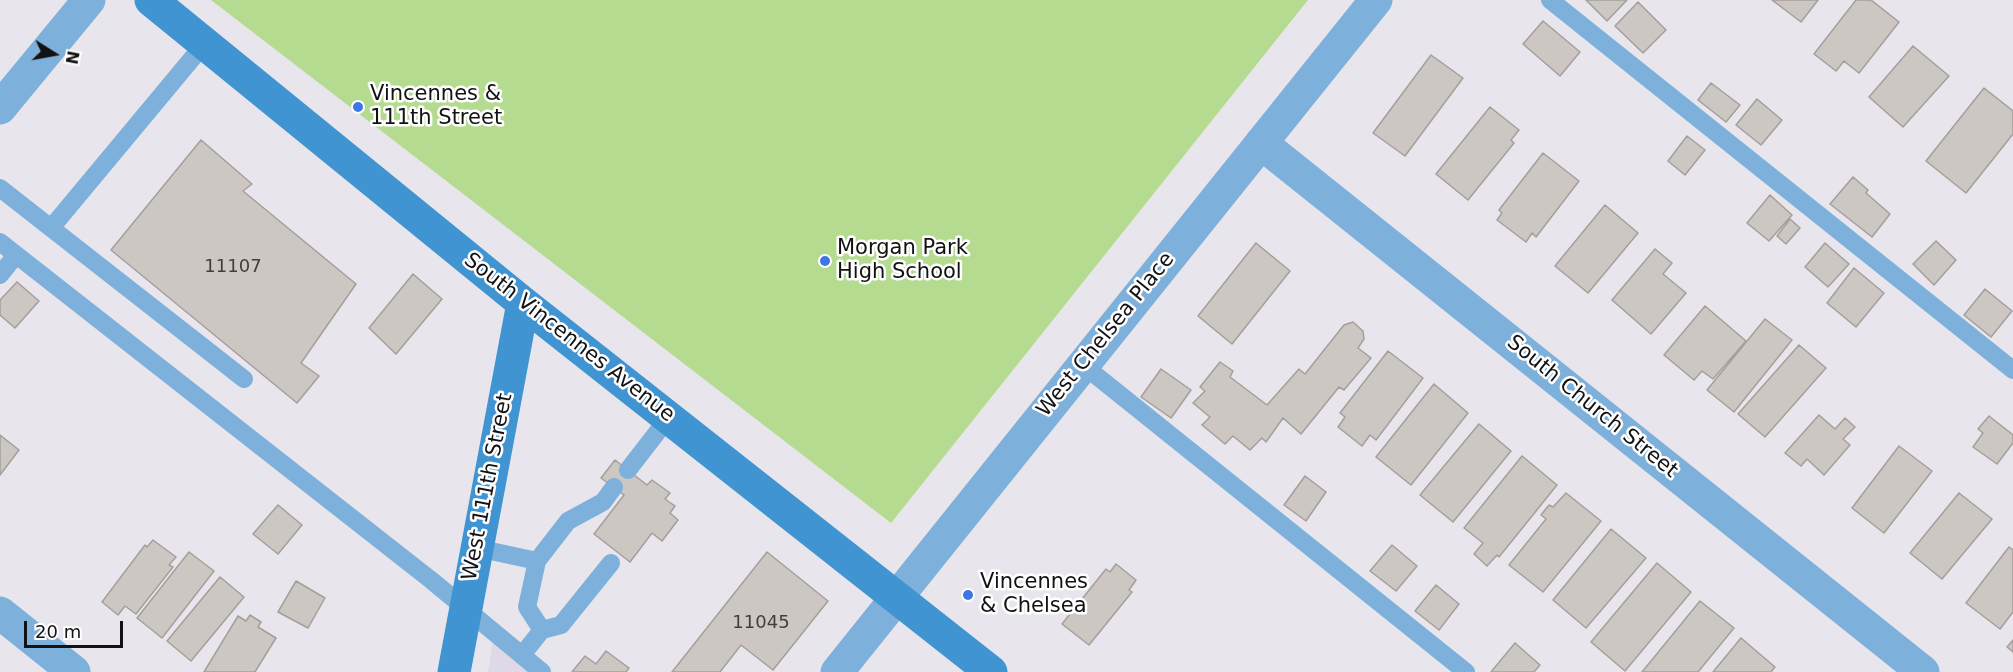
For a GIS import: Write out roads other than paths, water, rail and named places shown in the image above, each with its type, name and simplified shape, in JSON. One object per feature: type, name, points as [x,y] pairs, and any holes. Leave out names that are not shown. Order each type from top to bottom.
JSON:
[{"type":"main road","name":"South Vincennes Avenue","points":[[151,0],[523,303],[991,672]]},
{"type":"main road","name":"West 111th Street","points":[[454,672],[523,303]]},
{"type":"street","points":[[0,108],[89,0]]},
{"type":"street","name":"West Chelsea Place","points":[[837,672],[1376,0]]},
{"type":"street","name":"South Church Street","points":[[1261,143],[1923,672]]},
{"type":"street","points":[[0,613],[74,672]]},
{"type":"lane","points":[[1550,0],[2013,370]]},
{"type":"lane","points":[[51,228],[205,43]]},
{"type":"lane","points":[[0,188],[244,379]]},
{"type":"lane","points":[[0,242],[542,672]]},
{"type":"lane","points":[[0,275],[16,255]]},
{"type":"lane","points":[[1083,364],[1466,672]]},
{"type":"lane","points":[[628,470],[669,417]]},
{"type":"lane","points":[[542,630],[527,606],[537,561],[568,520],[603,502],[614,487]]},
{"type":"lane","points":[[477,548],[537,561]]},
{"type":"lane","points":[[522,655],[542,630],[561,625],[611,563]]},
{"type":"place","name":"Vincennes & 111th Street","points":[[358,107]]},
{"type":"place","name":"Morgan Park High School","points":[[825,261]]},
{"type":"place","name":"Vincennes & Chelsea","points":[[968,595]]}]
